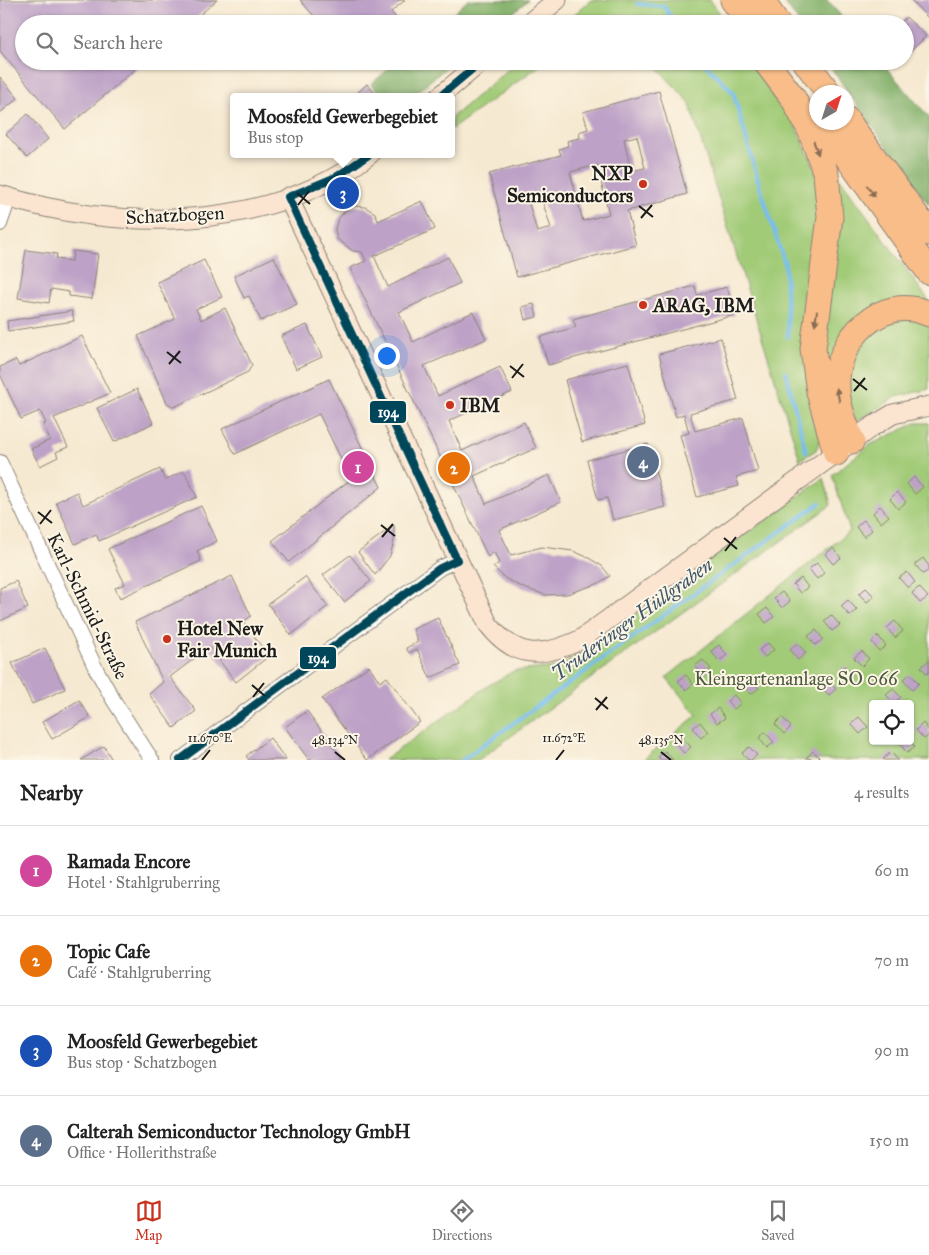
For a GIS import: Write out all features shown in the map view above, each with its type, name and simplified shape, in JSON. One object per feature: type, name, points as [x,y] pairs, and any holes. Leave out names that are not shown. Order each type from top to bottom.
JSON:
[{"type":"highway","points":[[733,0],[744,15]]},
{"type":"highway","points":[[761,0],[772,15]]},
{"type":"highway","points":[[772,70],[793,98],[811,132],[826,174],[830,216],[813,349],[819,392],[844,447]]},
{"type":"highway","points":[[784,70],[809,105]]},
{"type":"highway","points":[[812,70],[823,85]]},
{"type":"highway","points":[[828,130],[929,272]]},
{"type":"highway","points":[[854,130],[929,233]]},
{"type":"highway","points":[[844,447],[843,417],[837,386],[840,361],[850,340],[865,322],[883,313],[904,310],[922,311],[929,314]]},
{"type":"main road","points":[[539,15],[557,0]]},
{"type":"main road","points":[[444,93],[471,70]]},
{"type":"main road","name":"Schatzbogen","points":[[4,197],[68,212],[139,220],[225,214],[288,197],[336,177],[364,158]]},
{"type":"main road","points":[[288,197],[488,624],[500,638],[512,647],[528,652],[545,653],[564,648],[580,640],[844,447],[893,414],[929,406]]},
{"type":"street","points":[[0,224],[4,197]]},
{"type":"street","name":"Karl-Schmid-Straße","points":[[0,462],[96,669],[152,760]]},
{"type":"street","points":[[180,760],[440,568],[457,560]]},
{"type":"green space","points":[[468,0],[528,0],[510,15],[452,15]]},
{"type":"green space","points":[[591,0],[710,0],[721,15],[574,15]]},
{"type":"green space","points":[[783,0],[827,0],[840,15],[794,15]]},
{"type":"green space","points":[[387,70],[443,70],[416,93],[378,93],[371,84]]},
{"type":"green space","points":[[507,70],[534,70],[455,127],[455,114]]},
{"type":"green space","points":[[659,70],[764,70],[776,86],[815,168],[820,212],[823,432],[816,450],[800,460],[689,102]]},
{"type":"green space","points":[[832,70],[888,70],[929,117],[929,205],[854,100],[854,85],[843,85]]},
{"type":"green space","points":[[831,166],[929,301],[897,305],[825,381]]},
{"type":"green space","points":[[895,319],[929,321],[929,389],[896,397],[855,422],[843,376],[859,338]]},
{"type":"green space","name":"Kleingartenanlage SO 066","points":[[916,423],[929,423],[929,760],[643,760],[697,715],[666,678],[850,531],[832,475],[870,445]]},
{"type":"green space","points":[[824,478],[831,505],[478,760],[384,760],[489,685],[514,671],[561,667]]},
{"type":"building","points":[[0,0],[217,0],[200,15],[15,15],[15,69],[0,51]]},
{"type":"building","points":[[300,0],[405,0],[391,12],[394,15],[313,15]]},
{"type":"building","points":[[911,0],[929,0],[929,19]]},
{"type":"building","points":[[914,25],[926,36],[914,48]]},
{"type":"building","points":[[16,70],[134,70],[65,129]]},
{"type":"building","points":[[0,77],[18,98],[0,113]]},
{"type":"building","points":[[367,84],[375,93],[357,93]]},
{"type":"building","name":"NXP Semiconductors","points":[[659,91],[687,194],[627,211],[636,245],[517,277],[489,174],[561,155],[559,149],[568,146],[567,141],[580,138],[579,132],[588,129],[583,112]],"holes":[[[637,136],[645,168],[631,171],[624,139]],[[597,165],[609,214],[583,221],[570,172]],[[541,197],[551,228],[537,232],[528,200]]]},
{"type":"building","points":[[28,114],[48,139],[27,158],[6,134]]},
{"type":"building","name":"IBM","points":[[422,201],[435,229],[374,256],[388,287],[448,257],[460,283],[399,312],[413,342],[473,312],[486,339],[424,366],[438,396],[500,367],[512,392],[449,421],[462,451],[524,422],[536,448],[474,476],[486,504],[549,475],[561,502],[499,530],[511,555],[542,547],[573,551],[587,557],[602,566],[610,576],[597,584],[567,594],[546,595],[524,588],[506,579],[493,567],[499,563],[494,552],[488,557],[350,268],[366,261],[362,252],[353,251],[337,239],[335,229],[338,219],[346,210],[354,206],[365,207],[375,213],[378,221]]},
{"type":"building","points":[[26,250],[57,254],[56,259],[72,261],[73,251],[98,254],[92,299],[69,296],[69,292],[51,289],[49,303],[18,298]]},
{"type":"building","points":[[274,257],[297,304],[261,321],[249,296],[244,298],[234,276]]},
{"type":"building","points":[[204,260],[222,297],[196,309],[201,320],[225,308],[252,365],[248,372],[174,407],[167,403],[138,336],[175,319],[157,282]]},
{"type":"building","points":[[695,286],[697,295],[727,287],[735,315],[548,365],[540,337],[576,327],[573,319]]},
{"type":"building","points":[[534,304],[537,317],[525,320],[522,307]]},
{"type":"building","points":[[72,311],[74,321],[8,331],[7,321]]},
{"type":"building","points":[[307,325],[322,357],[296,369],[281,336]]},
{"type":"building","points":[[82,336],[110,393],[54,418],[68,447],[56,452],[58,457],[40,466],[31,449],[50,440],[43,424],[46,423],[40,411],[21,419],[0,374],[0,367],[16,360],[19,366]]},
{"type":"building","points":[[721,338],[738,400],[690,413],[695,431],[743,418],[758,471],[736,477],[739,486],[697,497],[680,435],[689,433],[684,414],[676,417],[659,354]]},
{"type":"building","points":[[628,363],[645,425],[582,442],[565,380]]},
{"type":"building","points":[[329,379],[381,487],[289,562],[272,541],[351,479],[319,414],[235,454],[222,429]]},
{"type":"building","points":[[137,389],[153,423],[114,442],[97,408]]},
{"type":"building","points":[[648,444],[665,507],[613,520],[607,498],[598,500],[587,460]]},
{"type":"building","points":[[160,469],[165,480],[184,471],[197,497],[99,541],[96,534],[75,544],[56,502],[77,492],[83,505]]},
{"type":"building","points":[[914,477],[923,487],[915,494],[907,484]]},
{"type":"building","points":[[897,492],[906,502],[898,509],[890,499]]},
{"type":"building","points":[[201,506],[217,541],[197,551],[201,561],[120,598],[115,588],[125,584],[108,549]]},
{"type":"building","points":[[880,506],[889,516],[881,523],[873,513]]},
{"type":"building","points":[[864,520],[872,530],[864,537],[856,527]]},
{"type":"building","points":[[394,525],[394,541],[390,556],[375,575],[358,552]]},
{"type":"building","points":[[833,548],[841,558],[833,564],[825,554]]},
{"type":"building","points":[[350,555],[371,581],[344,602],[323,575]]},
{"type":"building","points":[[923,558],[929,566],[929,570],[923,574],[915,564]]},
{"type":"building","points":[[817,563],[824,573],[817,579],[809,569]]},
{"type":"building","points":[[907,572],[915,582],[908,588],[899,578]]},
{"type":"building","points":[[232,576],[251,616],[243,622],[269,656],[236,682],[209,647],[170,677],[196,711],[174,728],[149,694],[163,682],[135,622]]},
{"type":"building","points":[[305,577],[328,606],[291,635],[268,604]]},
{"type":"building","points":[[801,578],[808,587],[800,593],[793,584]]},
{"type":"building","points":[[16,581],[28,608],[0,621],[0,588]]},
{"type":"building","points":[[919,587],[928,597],[920,603],[912,593]]},
{"type":"building","points":[[866,588],[874,596],[867,602],[859,594]]},
{"type":"building","points":[[782,592],[790,601],[782,608],[774,598]]},
{"type":"building","points":[[848,600],[857,610],[850,616],[841,606]]},
{"type":"building","points":[[767,608],[774,617],[766,623],[759,614]]},
{"type":"building","points":[[831,615],[840,625],[832,631],[824,621]]},
{"type":"building","points":[[438,618],[460,665],[430,678],[417,649],[409,653],[406,648],[418,642],[413,629]]},
{"type":"building","points":[[895,621],[903,631],[895,638],[887,628]]},
{"type":"building","points":[[816,630],[823,639],[815,645],[808,636]]},
{"type":"building","points":[[878,636],[886,646],[879,651],[872,642]]},
{"type":"building","points":[[768,643],[774,650],[765,657],[759,650]]},
{"type":"building","points":[[797,643],[806,653],[798,660],[790,650]]},
{"type":"building","points":[[719,645],[727,655],[719,661],[711,651]]},
{"type":"building","points":[[45,648],[65,689],[32,704],[12,663]]},
{"type":"building","points":[[862,651],[869,659],[862,666],[854,658]]},
{"type":"building","points":[[703,660],[711,669],[703,675],[695,666]]},
{"type":"building","points":[[929,660],[929,672],[927,674],[921,667]]},
{"type":"building","points":[[369,666],[380,682],[387,677],[420,722],[367,760],[322,699]]},
{"type":"building","points":[[845,666],[852,674],[846,681],[838,672]]},
{"type":"building","points":[[910,674],[919,683],[912,690],[903,680]]},
{"type":"building","points":[[686,675],[693,684],[686,690],[678,681]]},
{"type":"building","points":[[752,680],[759,688],[751,694],[744,686]]},
{"type":"building","points":[[828,680],[836,689],[829,695],[821,687]]},
{"type":"building","points":[[893,689],[901,697],[898,700],[891,700],[886,695]]},
{"type":"building","points":[[734,695],[741,703],[734,709],[727,701]]},
{"type":"building","points":[[79,700],[90,717],[52,739],[42,722]]},
{"type":"building","points":[[718,708],[725,718],[717,723],[710,714]]},
{"type":"building","points":[[307,711],[343,760],[309,760],[285,727]]},
{"type":"building","points":[[782,717],[791,727],[784,734],[775,724]]},
{"type":"building","points":[[859,717],[868,727],[860,734],[851,724]]},
{"type":"building","points":[[700,722],[708,732],[701,738],[693,728]]},
{"type":"building","points":[[923,723],[929,730],[929,735],[924,739],[916,730]]},
{"type":"building","points":[[765,732],[774,742],[767,748],[759,738]]},
{"type":"building","points":[[682,737],[691,747],[684,753],[675,743]]},
{"type":"building","points":[[270,738],[286,760],[249,760],[246,756]]},
{"type":"building","points":[[901,745],[913,745],[915,747],[907,753]]},
{"type":"building","points":[[104,746],[112,760],[81,760]]},
{"type":"building","points":[[749,747],[757,755],[751,760],[748,760],[742,753]]},
{"type":"building","points":[[665,751],[673,760],[660,760],[658,757]]},
{"type":"building","points":[[813,751],[822,760],[806,758]]},
{"type":"building","points":[[891,752],[898,760],[883,759]]},
{"type":"waterway","name":"Truderinger Hüllgraben","points":[[637,4],[664,6],[670,15]]},
{"type":"waterway","name":"Truderinger Hüllgraben","points":[[711,70],[733,92],[760,187],[785,264],[788,337]]},
{"type":"waterway","name":"Truderinger Hüllgraben","points":[[786,372],[806,452]]},
{"type":"waterway","name":"Truderinger Hüllgraben","points":[[462,760],[820,503]]},
{"type":"transit line","name":"194","points":[[444,93],[471,70]]},
{"type":"transit line","name":"194","points":[[288,197],[336,177],[364,158]]},
{"type":"transit line","name":"194","points":[[288,197],[457,560]]},
{"type":"transit line","name":"194","points":[[180,760],[440,568],[457,560]]},
{"type":"place","name":"NXP Semiconductors","points":[[643,184]]},
{"type":"place","name":"Moosfeld Gewerbegebiet","points":[[343,193]]},
{"type":"place","name":"ARAG, IBM","points":[[643,305]]},
{"type":"place","name":"IBM","points":[[450,405]]},
{"type":"place","name":"Calterah Semiconductor Technology GmbH","points":[[643,462]]},
{"type":"place","name":"Ramada Encore","points":[[358,467]]},
{"type":"place","name":"Topic Cafe","points":[[454,468]]},
{"type":"place","name":"Hotel New Fair Munich","points":[[167,639]]}]
